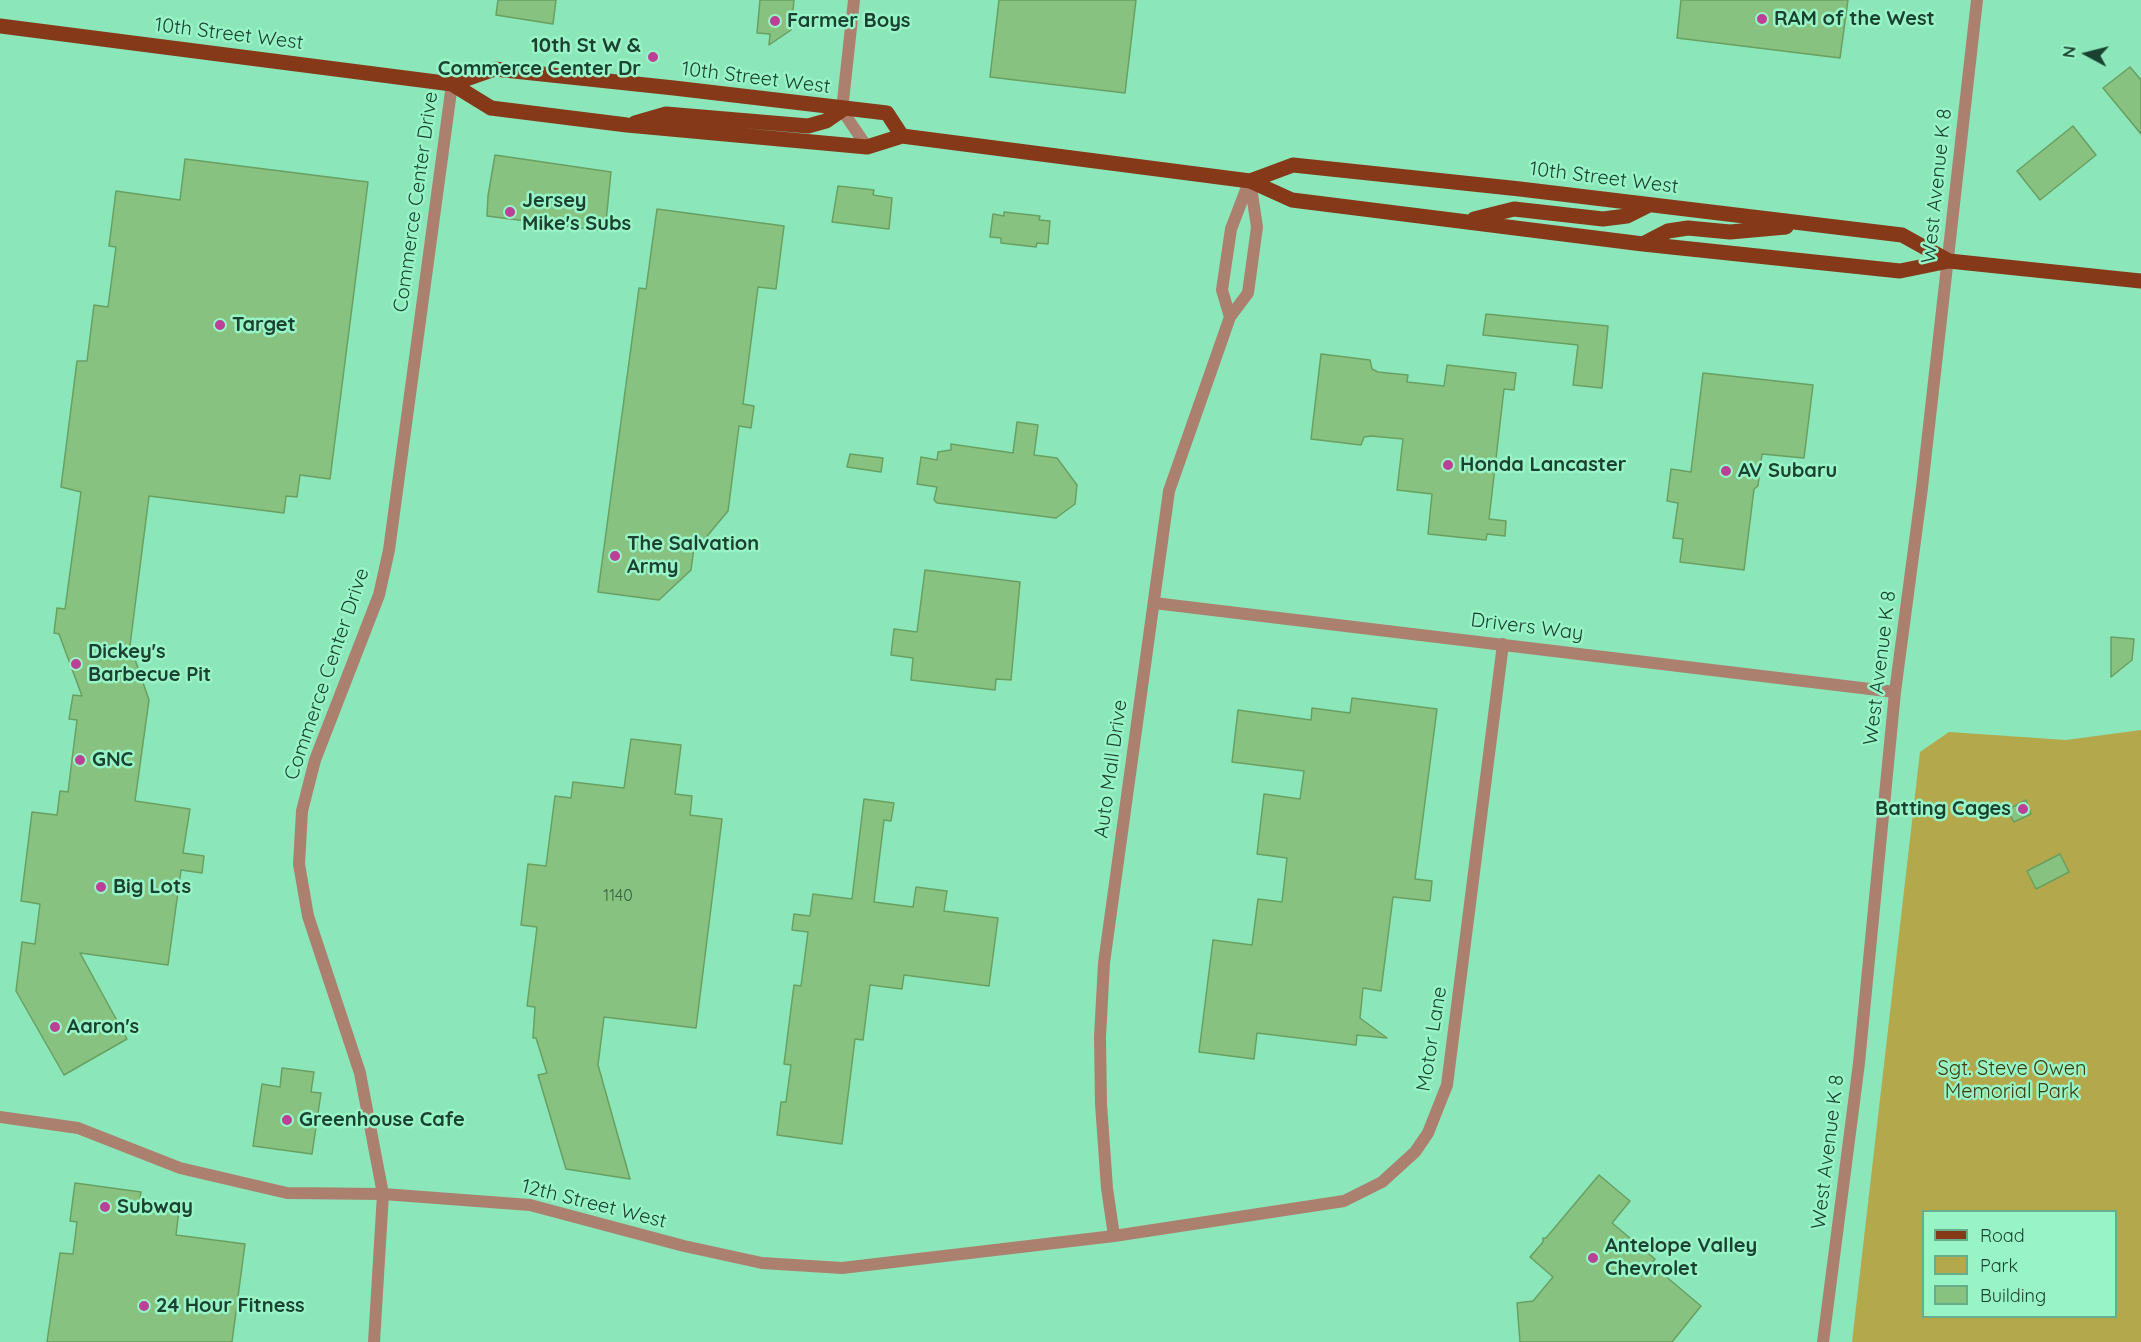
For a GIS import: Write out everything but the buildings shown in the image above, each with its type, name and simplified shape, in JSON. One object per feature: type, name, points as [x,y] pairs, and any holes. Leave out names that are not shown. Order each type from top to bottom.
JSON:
[{"type":"main road","name":"10th Street West","points":[[0,26],[452,84],[491,108],[627,125],[867,147],[902,136],[1250,181],[1292,200],[1643,244],[1900,271],[1949,261],[2141,281]]},
{"type":"main road","name":"10th Street West","points":[[452,84],[495,69],[842,110],[887,113],[902,136]]},
{"type":"main road","points":[[627,125],[666,114],[808,126],[826,121],[842,110]]},
{"type":"main road","name":"10th Street West","points":[[1250,181],[1293,165],[1820,224],[1902,235],[1949,261]]},
{"type":"main road","points":[[1465,221],[1514,209],[1603,219],[1627,216],[1649,205]]},
{"type":"main road","points":[[1643,244],[1668,231],[1688,228],[1730,232],[1820,224]]},
{"type":"street","points":[[854,0],[842,110],[867,147]]},
{"type":"street","name":"West Avenue K 8","points":[[1823,1342],[1859,1063],[1895,692],[1923,488],[1977,0]]},
{"type":"street","name":"Commerce Center Drive","points":[[374,1342],[383,1194],[360,1073],[308,916],[299,864],[302,811],[315,760],[379,595],[389,550],[452,84]]},
{"type":"street","points":[[1230,317],[1222,290],[1231,229],[1250,181]]},
{"type":"street","name":"Auto Mall Drive","points":[[1114,1236],[1107,1188],[1101,1104],[1100,1037],[1104,963],[1169,491],[1177,461],[1230,317],[1248,293],[1257,227],[1250,181]]},
{"type":"street","name":"Drivers Way","points":[[1154,603],[1895,692]]},
{"type":"street","name":"Motor Lane","points":[[1114,1236],[1344,1201],[1366,1191],[1398,1169],[1428,1133],[1447,1085],[1503,644]]},
{"type":"street","name":"12th Street West","points":[[0,1117],[78,1128],[180,1168],[287,1193],[383,1194],[530,1205],[684,1246],[750,1260],[842,1268],[1114,1236]]},
{"type":"green space","name":"Sgt. Steve Owen Memorial Park","points":[[2141,730],[2141,1342],[1852,1342],[1920,752],[1949,732],[2066,740]]},
{"type":"place","name":"RAM of the West","points":[[1762,19]]},
{"type":"place","name":"Farmer Boys","points":[[775,21]]},
{"type":"place","name":"10th St W & Commerce Center Dr","points":[[653,57]]},
{"type":"place","name":"Jersey Mike's Subs","points":[[510,212]]},
{"type":"place","name":"Target","points":[[220,325]]},
{"type":"place","name":"Honda Lancaster","points":[[1448,465]]},
{"type":"place","name":"AV Subaru","points":[[1726,471]]},
{"type":"place","name":"The Salvation Army","points":[[615,556]]},
{"type":"place","name":"Dickey's Barbecue Pit","points":[[76,664]]},
{"type":"place","name":"GNC","points":[[80,760]]},
{"type":"place","name":"Batting Cages","points":[[2023,809]]},
{"type":"place","name":"Big Lots","points":[[101,887]]},
{"type":"place","name":"Aaron's","points":[[55,1027]]},
{"type":"place","name":"Greenhouse Cafe","points":[[287,1120]]},
{"type":"place","name":"Subway","points":[[105,1207]]},
{"type":"place","name":"Antelope Valley Chevrolet","points":[[1593,1258]]},
{"type":"place","name":"24 Hour Fitness","points":[[144,1306]]}]
